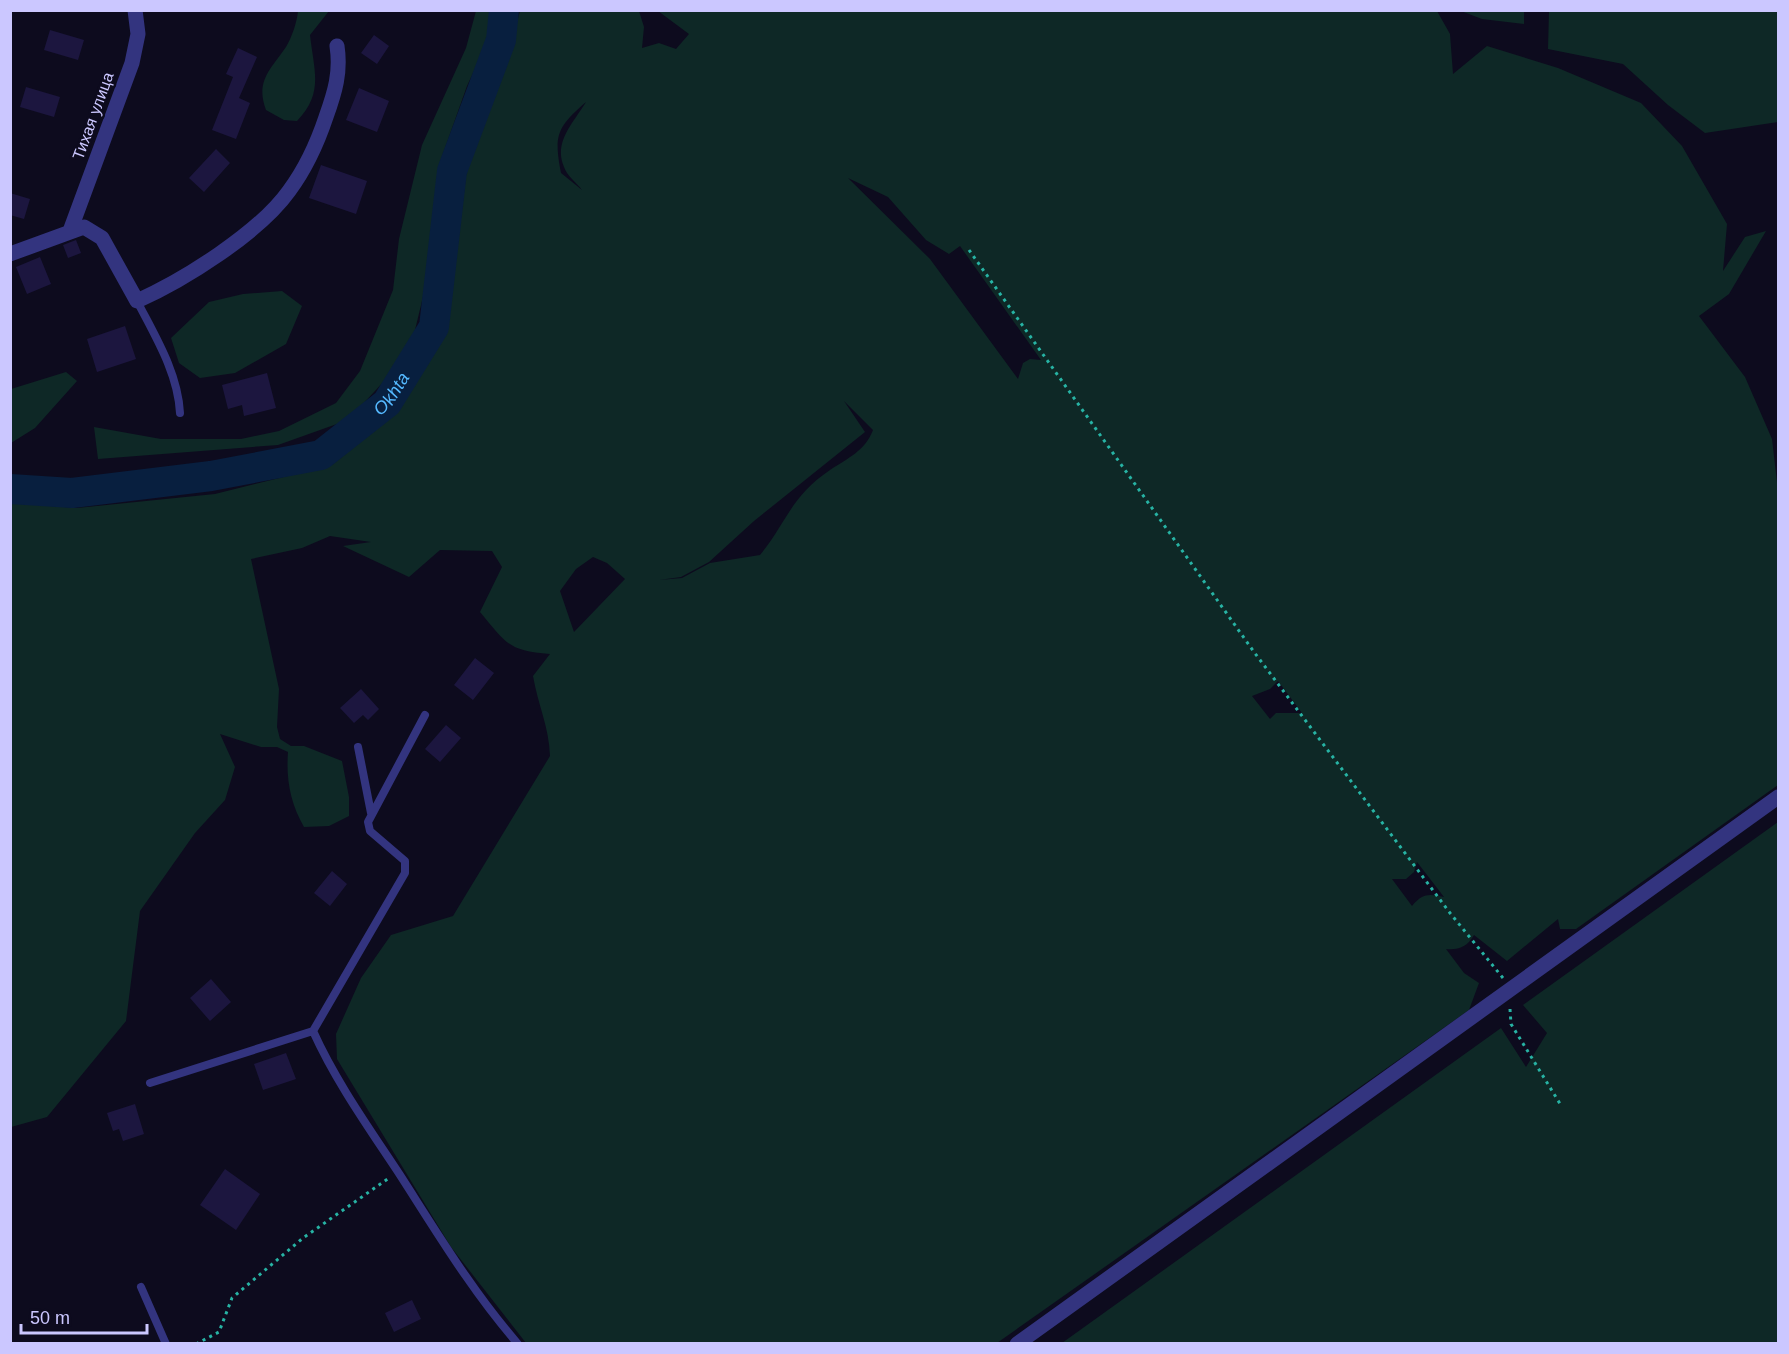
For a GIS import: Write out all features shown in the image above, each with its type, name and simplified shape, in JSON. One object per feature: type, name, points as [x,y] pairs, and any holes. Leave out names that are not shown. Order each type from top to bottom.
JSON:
[{"type":"street","name":"Тихая улица","points":[[70,231],[132,63],[138,34],[135,10]]},
{"type":"street","points":[[10,254],[84,227],[102,238],[137,301],[162,290],[246,233],[288,194],[309,162],[336,88],[340,67],[337,46]]},
{"type":"street","points":[[1017,1344],[1779,797]]},
{"type":"lane","points":[[137,301],[167,362],[179,397],[180,413]]},
{"type":"lane","points":[[150,1083],[313,1031],[405,873],[405,861],[370,831],[368,822],[425,715]]},
{"type":"lane","points":[[358,747],[371,813]]},
{"type":"lane","points":[[313,1031],[329,1067],[398,1172],[451,1259],[489,1311],[518,1344]]},
{"type":"lane","points":[[141,1287],[166,1344]]},
{"type":"path","points":[[969,250],[1254,652],[1450,913],[1498,970],[1509,990],[1511,1024],[1562,1107]]},
{"type":"path","points":[[196,1344],[219,1332],[232,1298],[303,1238],[398,1172]]},
{"type":"green space","points":[[298,11],[329,11],[310,35],[315,71],[314,91],[311,101],[297,121],[284,120],[266,110],[262,91],[266,76],[290,39]]},
{"type":"green space","points":[[476,11],[493,11],[494,28],[467,86],[439,165],[429,272],[415,330],[387,378],[348,420],[278,445],[98,459],[94,427],[161,439],[241,439],[279,431],[336,403],[360,371],[393,290],[399,239],[422,145],[466,48]]},
{"type":"green space","points":[[520,11],[639,11],[644,27],[642,48],[659,43],[676,49],[689,34],[658,11],[1437,11],[1450,34],[1453,74],[1487,46],[1558,68],[1641,103],[1682,146],[1727,224],[1723,271],[1745,237],[1766,231],[1729,294],[1699,316],[1745,377],[1772,439],[1778,491],[1778,785],[1576,929],[1560,929],[1558,919],[1507,961],[1474,935],[1462,947],[1446,949],[1464,973],[1479,983],[1469,1010],[997,1343],[526,1343],[451,1247],[337,1059],[336,1034],[361,978],[391,935],[453,916],[550,756],[548,735],[533,676],[550,654],[525,651],[509,644],[480,612],[502,567],[492,551],[440,550],[409,577],[343,546],[371,542],[330,536],[302,548],[251,559],[279,689],[277,727],[280,739],[291,746],[304,746],[342,761],[349,797],[349,816],[329,826],[304,827],[295,809],[290,791],[288,752],[277,747],[261,747],[220,734],[235,767],[225,800],[195,833],[140,911],[126,1021],[47,1117],[11,1127],[11,503],[77,508],[215,494],[332,465],[398,411],[443,330],[457,251],[468,160],[511,44]],"holes":[[[586,102],[566,133],[561,149],[561,158],[567,173],[582,190],[561,173],[558,141],[568,119]],[[848,178],[888,197],[926,240],[949,254],[960,246],[1041,360],[1030,359],[1023,363],[1018,379],[930,259]],[[844,401],[873,430],[870,437],[855,453],[806,490],[760,555],[710,563],[682,578],[659,580],[681,577],[709,562],[754,521],[865,432]],[[593,557],[607,563],[625,579],[574,632],[560,591],[576,569]],[[1278,681],[1302,713],[1276,713],[1270,719],[1252,696],[1270,689]],[[1417,862],[1444,897],[1426,896],[1412,906],[1392,879],[1406,879],[1414,872]]]},
{"type":"green space","points":[[1461,11],[1524,11],[1524,24],[1482,19]]},
{"type":"green space","points":[[1549,11],[1778,11],[1778,122],[1705,133],[1668,105],[1623,64],[1548,49]]},
{"type":"green space","points":[[282,291],[302,306],[286,344],[235,373],[200,378],[179,363],[171,338],[209,302],[243,294]]},
{"type":"green space","points":[[66,372],[77,381],[35,428],[11,443],[11,389]]},
{"type":"green space","points":[[1778,822],[1778,1343],[1062,1343],[1501,1028],[1526,1067],[1547,1033],[1523,1005]]},
{"type":"building","points":[[50,30],[84,40],[78,60],[44,50]]},
{"type":"building","points":[[374,35],[389,46],[377,64],[361,53]]},
{"type":"building","points":[[238,48],[257,57],[239,98],[250,103],[236,139],[212,130],[233,77],[226,74]]},
{"type":"building","points":[[26,87],[60,97],[54,117],[20,107]]},
{"type":"building","points":[[359,88],[389,101],[377,132],[346,120]]},
{"type":"building","points":[[216,149],[230,163],[204,192],[189,178]]},
{"type":"building","points":[[321,165],[367,181],[356,214],[309,198]]},
{"type":"building","points":[[10,193],[30,199],[24,219],[10,215]]},
{"type":"building","points":[[76,240],[81,253],[68,258],[63,245]]},
{"type":"building","points":[[40,257],[51,284],[27,294],[16,267]]},
{"type":"building","points":[[125,326],[136,359],[97,372],[87,339]]},
{"type":"building","points":[[267,373],[276,408],[244,416],[242,405],[228,409],[222,385]]},
{"type":"building","points":[[475,658],[494,673],[473,700],[454,685]]},
{"type":"building","points":[[361,689],[379,709],[368,720],[363,715],[354,723],[340,708]]},
{"type":"building","points":[[446,725],[461,738],[440,762],[425,749]]},
{"type":"building","points":[[332,871],[347,884],[330,906],[314,893]]},
{"type":"building","points":[[211,979],[231,1002],[210,1021],[190,998]]},
{"type":"building","points":[[286,1053],[296,1079],[263,1090],[254,1064]]},
{"type":"building","points":[[135,1104],[144,1134],[123,1141],[119,1129],[113,1131],[107,1113]]},
{"type":"building","points":[[225,1169],[260,1194],[236,1230],[200,1205]]},
{"type":"building","points":[[412,1300],[421,1319],[394,1332],[385,1313]]},
{"type":"waterway","name":"Okhta","points":[[10,489],[72,493],[211,476],[321,455],[387,403],[434,327],[452,171],[501,40],[504,10]]}]
